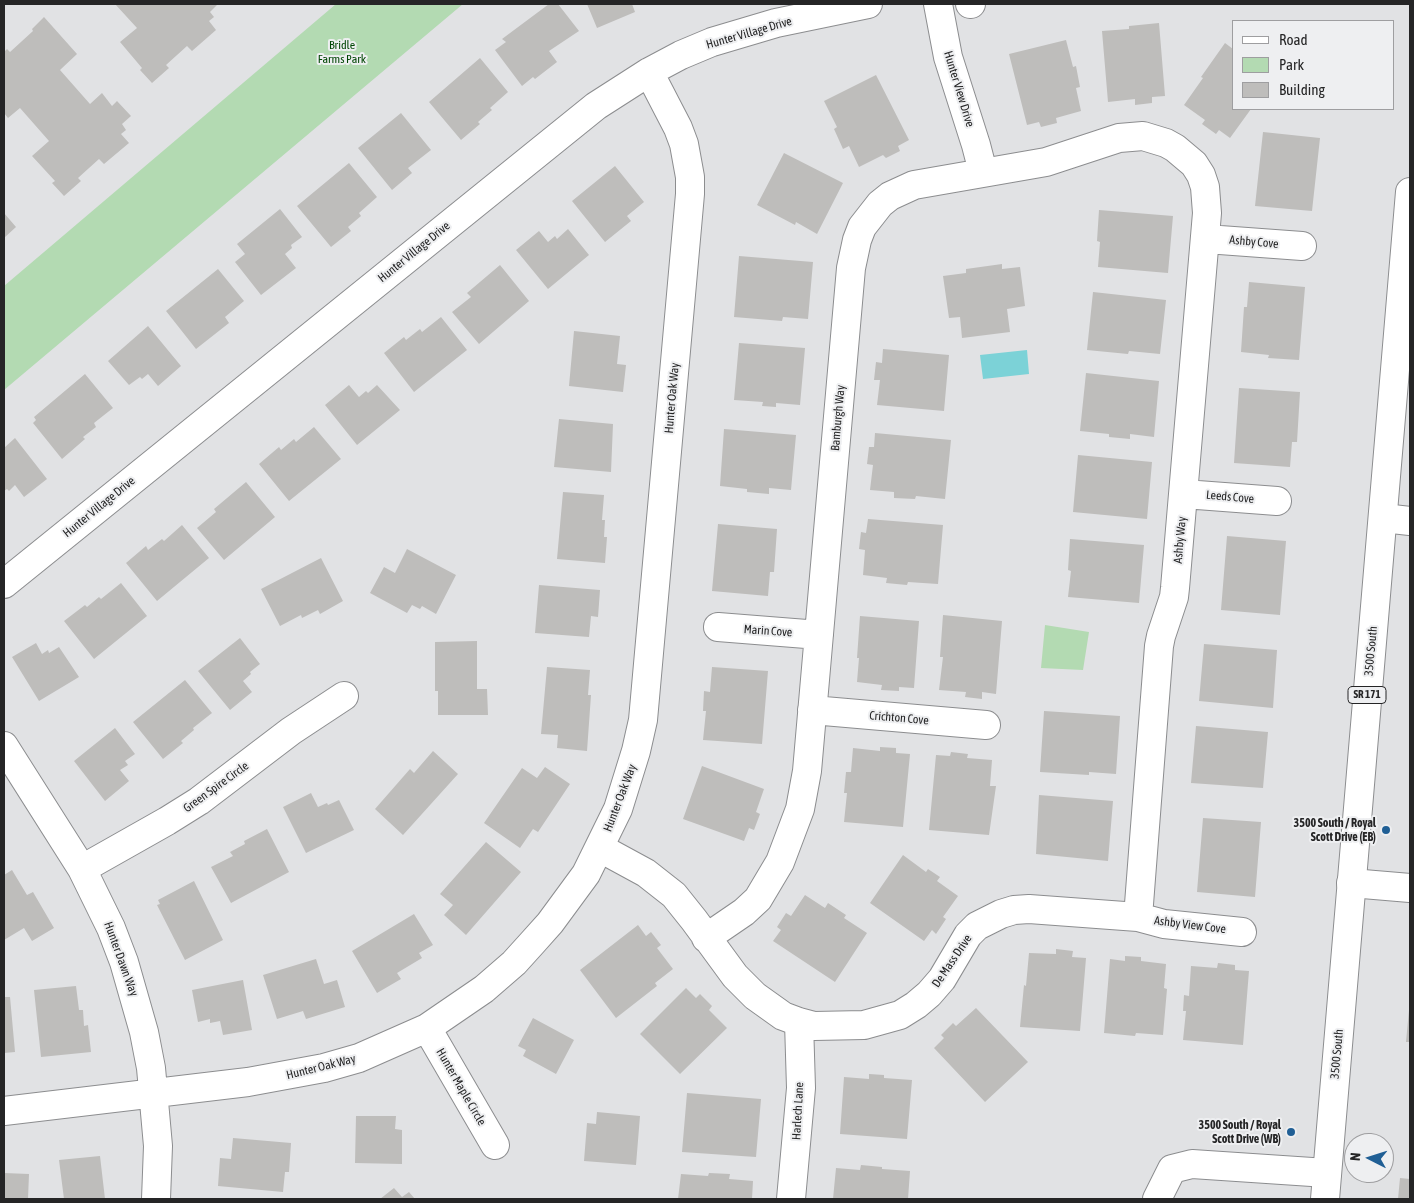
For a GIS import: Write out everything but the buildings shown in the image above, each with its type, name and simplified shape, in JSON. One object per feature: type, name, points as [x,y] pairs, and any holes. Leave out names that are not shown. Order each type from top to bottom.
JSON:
[{"type":"street","name":"Hunter Village Drive","points":[[4,584],[596,106],[649,72],[681,55],[744,32],[776,23],[868,4]]},
{"type":"street","name":"Hunter View Drive","points":[[938,4],[948,57],[983,172]]},
{"type":"street","name":"Hunter Oak Way","points":[[4,1111],[248,1082],[324,1068],[359,1058],[426,1028],[484,989],[514,963],[550,923],[586,874],[618,809],[628,781],[643,720],[690,194],[690,177],[684,144],[674,119],[649,72]]},
{"type":"street","name":"Bamburgh Way","points":[[706,938],[758,899],[780,862],[800,809],[807,771],[850,268],[862,227],[880,204],[901,189],[983,172],[1046,162],[1119,138],[1143,136],[1166,143],[1185,154],[1194,164]]},
{"type":"street","name":"Ashby Way","points":[[1138,917],[1159,646],[1174,597],[1206,239],[1206,187],[1194,164]]},
{"type":"street","name":"3500 South","points":[[1326,1186],[1410,192]]},
{"type":"street","name":"Ashby Cove","points":[[1206,239],[1302,246]]},
{"type":"street","name":"Leeds Cove","points":[[1184,494],[1277,501]]},
{"type":"street","points":[[1382,518],[1410,521]]},
{"type":"street","name":"Marin Cove","points":[[718,627],[819,635]]},
{"type":"street","name":"Green Spire Circle","points":[[82,869],[167,822],[199,801],[291,730],[344,696]]},
{"type":"street","name":"Crichton Cove","points":[[812,710],[986,725]]},
{"type":"street","name":"Hunter Dawn Way","points":[[4,746],[82,869],[111,928],[135,997],[151,1068],[158,1146],[156,1199]]},
{"type":"street","name":"De Mass Drive","points":[[600,848],[626,861],[660,884],[685,909],[735,976],[755,996],[783,1016],[814,1026],[846,1026],[873,1023],[900,1015],[916,1006],[942,979],[968,935],[978,926],[1000,914],[1029,909],[1138,917]]},
{"type":"street","points":[[1352,883],[1410,888]]},
{"type":"street","name":"Ashby View Cove","points":[[1138,917],[1164,924],[1242,932]]},
{"type":"street","name":"Harlech Lane","points":[[792,1199],[801,1088],[798,1022]]},
{"type":"street","name":"Hunter Maple Circle","points":[[426,1028],[494,1145]]},
{"type":"street","points":[[1157,1199],[1172,1169],[1192,1164],[1326,1186]]},
{"type":"green space","name":"Bridle Farms Park","points":[[336,4],[463,4],[4,390],[4,286]]},
{"type":"green space","points":[[1045,625],[1089,632],[1083,670],[1041,668]]},
{"type":"water","points":[[1027,350],[1029,374],[983,379],[980,355]]},
{"type":"place","name":"3500 South / Royal Scott Drive (EB)","points":[[1386,830]]},
{"type":"place","name":"3500 South / Royal Scott Drive (WB)","points":[[1291,1132]]}]
